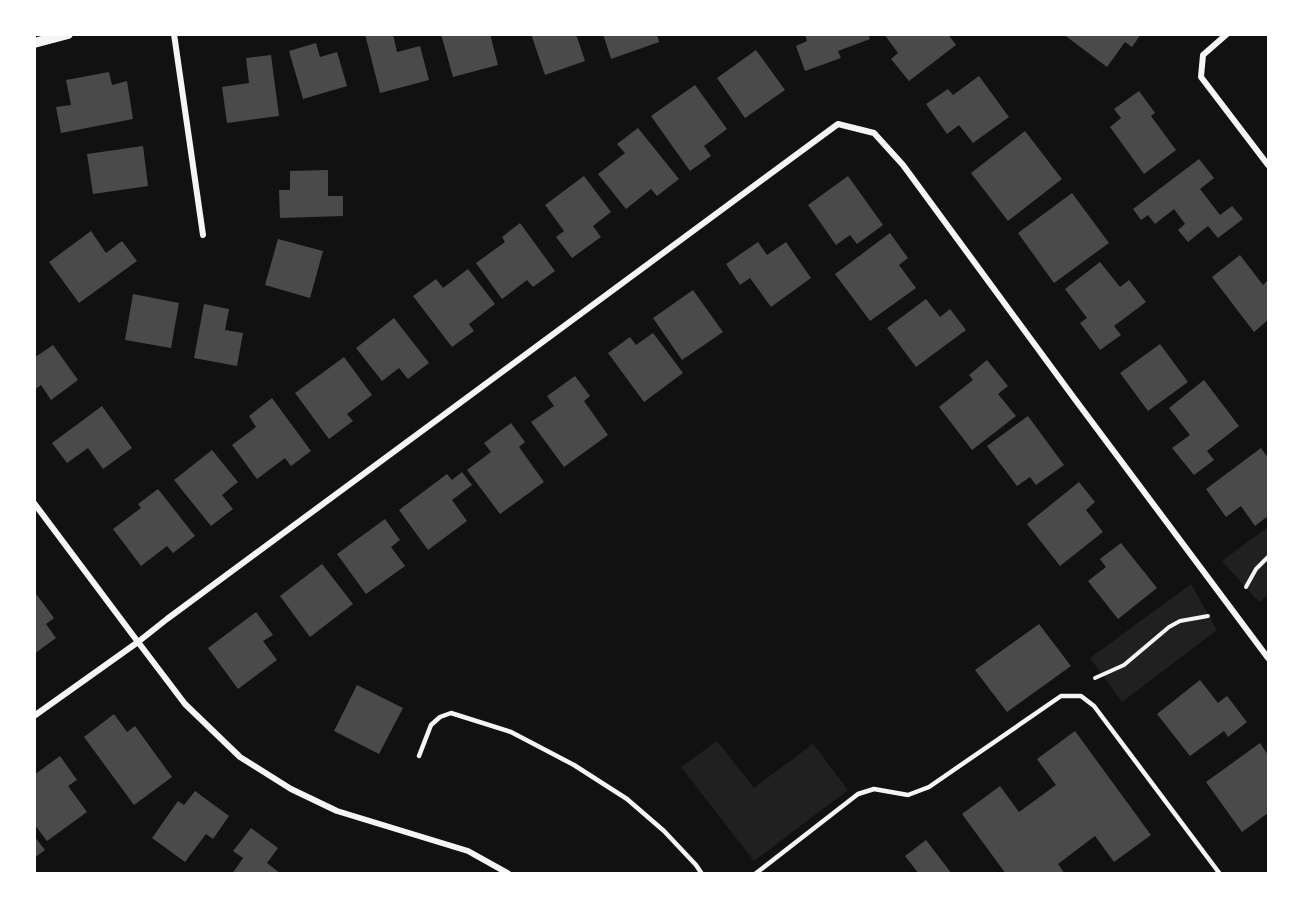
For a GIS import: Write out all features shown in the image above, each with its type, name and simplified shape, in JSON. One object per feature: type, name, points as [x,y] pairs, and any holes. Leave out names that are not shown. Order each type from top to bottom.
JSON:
[{"type":"street","points":[[34,43],[68,34]]},
{"type":"street","points":[[174,34],[202,235]]},
{"type":"street","points":[[1227,34],[1203,55],[1201,77],[1269,165]]},
{"type":"street","points":[[34,716],[138,642],[166,619],[838,124],[874,133],[903,165],[1074,398],[1269,657]]},
{"type":"street","points":[[34,503],[185,704],[240,757],[291,789],[338,811],[468,851],[509,873]]},
{"type":"lane","points":[[755,873],[858,794],[874,789],[908,795],[929,786],[1061,696],[1081,696],[1094,706],[1220,873]]},
{"type":"lane","points":[[419,756],[431,725],[440,717],[451,713],[511,732],[574,765],[627,799],[664,831],[702,873]]},
{"type":"path","points":[[1246,587],[1256,569],[1269,557]]},
{"type":"path","points":[[1095,678],[1124,665],[1169,627],[1180,621],[1208,616]]},
{"type":"shaded area","points":[[1268,527],[1268,595],[1259,602],[1222,561]]},
{"type":"shaded area","points":[[1191,584],[1217,630],[1122,702],[1090,658]]},
{"type":"shaded area","points":[[717,741],[754,788],[813,744],[848,790],[754,861],[681,767]]},
{"type":"building","points":[[365,34],[393,34],[397,52],[420,46],[429,80],[380,93]]},
{"type":"building","points":[[441,34],[490,34],[498,65],[453,77]]},
{"type":"building","points":[[531,34],[576,34],[585,61],[545,75]]},
{"type":"building","points":[[603,34],[657,34],[659,42],[611,59]]},
{"type":"building","points":[[805,34],[868,34],[870,39],[838,51],[841,58],[805,71],[796,46],[807,41]]},
{"type":"building","points":[[884,34],[948,34],[956,45],[909,81],[891,59],[898,53]]},
{"type":"building","points":[[1063,34],[1141,34],[1132,47],[1125,42],[1107,67]]},
{"type":"building","points":[[316,43],[320,57],[337,52],[347,86],[303,99],[289,51]]},
{"type":"building","points":[[756,50],[785,90],[745,118],[717,78]]},
{"type":"building","points":[[271,55],[279,116],[227,123],[222,87],[249,83],[246,58]]},
{"type":"building","points":[[109,72],[112,85],[127,81],[133,119],[61,133],[56,107],[71,105],[66,80]]},
{"type":"building","points":[[979,76],[1009,117],[973,143],[959,125],[947,134],[926,104],[948,89],[953,95]]},
{"type":"building","points":[[695,85],[727,129],[704,146],[711,156],[690,171],[651,116]]},
{"type":"building","points":[[1139,91],[1155,113],[1151,116],[1176,150],[1144,174],[1110,127],[1121,118],[1114,109]]},
{"type":"building","points":[[638,128],[679,179],[657,196],[651,189],[626,209],[598,174],[625,153],[617,144]]},
{"type":"building","points":[[1025,131],[1062,179],[1008,221],[971,173]]},
{"type":"building","points":[[143,146],[148,186],[93,194],[87,154]]},
{"type":"building","points":[[1199,159],[1214,178],[1200,189],[1220,215],[1232,206],[1243,219],[1218,238],[1208,226],[1188,242],[1178,230],[1185,224],[1174,209],[1155,224],[1148,215],[1141,220],[1133,209]]},
{"type":"building","points":[[328,170],[328,196],[343,196],[343,216],[280,218],[279,190],[290,190],[290,171]]},
{"type":"building","points":[[584,176],[611,212],[593,226],[601,237],[572,258],[556,237],[564,231],[545,205]]},
{"type":"building","points":[[848,176],[883,225],[857,244],[850,235],[836,245],[808,205]]},
{"type":"building","points":[[1072,193],[1109,243],[1054,283],[1018,233]]},
{"type":"building","points":[[520,223],[555,271],[533,287],[527,280],[502,299],[476,263],[505,242],[502,237]]},
{"type":"building","points":[[91,231],[106,253],[122,241],[137,261],[79,303],[49,262]]},
{"type":"building","points":[[890,233],[908,258],[899,265],[916,288],[870,321],[835,274]]},
{"type":"building","points":[[278,239],[323,251],[310,298],[265,285]]},
{"type":"building","points":[[758,242],[767,255],[786,242],[811,278],[771,307],[750,278],[740,285],[726,264]]},
{"type":"building","points":[[1240,255],[1263,285],[1268,280],[1268,320],[1254,332],[1212,277]]},
{"type":"building","points":[[1100,262],[1120,287],[1129,280],[1146,302],[1114,326],[1121,335],[1100,350],[1080,323],[1087,318],[1065,289]]},
{"type":"building","points":[[468,269],[495,304],[469,324],[474,331],[452,347],[413,296],[436,279],[443,288]]},
{"type":"building","points":[[693,290],[723,332],[682,360],[653,318]]},
{"type":"building","points":[[133,294],[179,303],[171,348],[125,340]]},
{"type":"building","points":[[926,299],[940,317],[950,309],[966,330],[916,367],[887,328]]},
{"type":"building","points":[[204,304],[229,309],[225,330],[243,333],[237,366],[194,358]]},
{"type":"building","points":[[394,318],[429,363],[408,379],[399,368],[382,381],[356,348]]},
{"type":"building","points":[[653,333],[683,373],[644,402],[608,353],[630,337],[636,345]]},
{"type":"building","points":[[1160,344],[1188,382],[1148,411],[1120,373]]},
{"type":"building","points":[[53,345],[78,380],[51,400],[41,385],[34,390],[34,358]]},
{"type":"building","points":[[344,357],[372,395],[347,414],[353,421],[329,439],[295,393]]},
{"type":"building","points":[[987,360],[1008,386],[998,394],[1016,416],[972,450],[939,407],[973,380],[969,375]]},
{"type":"building","points":[[575,376],[590,396],[584,401],[608,435],[564,467],[531,422],[554,406],[547,396]]},
{"type":"building","points":[[1204,380],[1239,426],[1207,451],[1214,460],[1194,475],[1172,448],[1190,435],[1169,408]]},
{"type":"building","points":[[272,398],[311,451],[291,466],[285,458],[257,479],[232,445],[256,427],[249,416]]},
{"type":"building","points":[[102,406],[132,448],[103,469],[88,448],[67,463],[52,443]]},
{"type":"building","points":[[1028,416],[1064,465],[1036,485],[1030,477],[1017,486],[987,446]]},
{"type":"building","points":[[511,423],[525,442],[519,447],[544,482],[500,514],[467,470],[491,452],[484,443]]},
{"type":"building","points":[[1261,448],[1268,458],[1268,516],[1255,526],[1241,506],[1226,517],[1206,489]]},
{"type":"building","points":[[212,450],[238,482],[222,495],[233,509],[211,526],[174,480]]},
{"type":"building","points":[[462,472],[472,485],[452,500],[467,521],[428,550],[399,510],[447,474],[452,480]]},
{"type":"building","points":[[1079,482],[1095,502],[1086,510],[1103,532],[1060,566],[1027,524]]},
{"type":"building","points":[[158,489],[195,536],[173,553],[167,546],[141,566],[113,529],[141,508],[138,504]]},
{"type":"building","points":[[385,519],[400,540],[391,547],[405,566],[366,594],[337,554]]},
{"type":"building","points":[[1121,543],[1157,588],[1118,619],[1088,581],[1106,567],[1100,559]]},
{"type":"building","points":[[322,564],[353,604],[310,637],[280,596]]},
{"type":"building","points":[[34,591],[54,618],[46,624],[56,638],[34,654]]},
{"type":"building","points":[[256,612],[273,635],[263,641],[277,660],[238,689],[208,648]]},
{"type":"building","points":[[1039,624],[1071,666],[1007,712],[975,670]]},
{"type":"building","points":[[1200,680],[1218,703],[1227,696],[1247,722],[1228,737],[1224,731],[1190,756],[1157,714]]},
{"type":"building","points":[[357,685],[403,708],[379,754],[334,731]]},
{"type":"building","points":[[114,714],[127,732],[135,726],[172,777],[134,805],[84,737]]},
{"type":"building","points":[[1075,731],[1151,835],[1114,862],[1095,836],[1058,864],[1065,874],[1006,874],[962,814],[1000,786],[1019,812],[1056,785],[1037,759]]},
{"type":"building","points":[[1260,743],[1268,755],[1268,813],[1242,832],[1206,782]]},
{"type":"building","points":[[60,756],[77,780],[68,786],[87,812],[47,841],[34,824],[34,794],[36,793],[34,775]]},
{"type":"building","points":[[195,791],[229,816],[213,839],[206,834],[185,862],[152,838],[178,801],[184,805]]},
{"type":"building","points":[[251,828],[278,848],[267,863],[281,874],[232,874],[243,858],[233,851]]},
{"type":"building","points":[[34,836],[45,850],[34,858]]},
{"type":"building","points":[[926,840],[952,874],[919,874],[905,856]]}]
